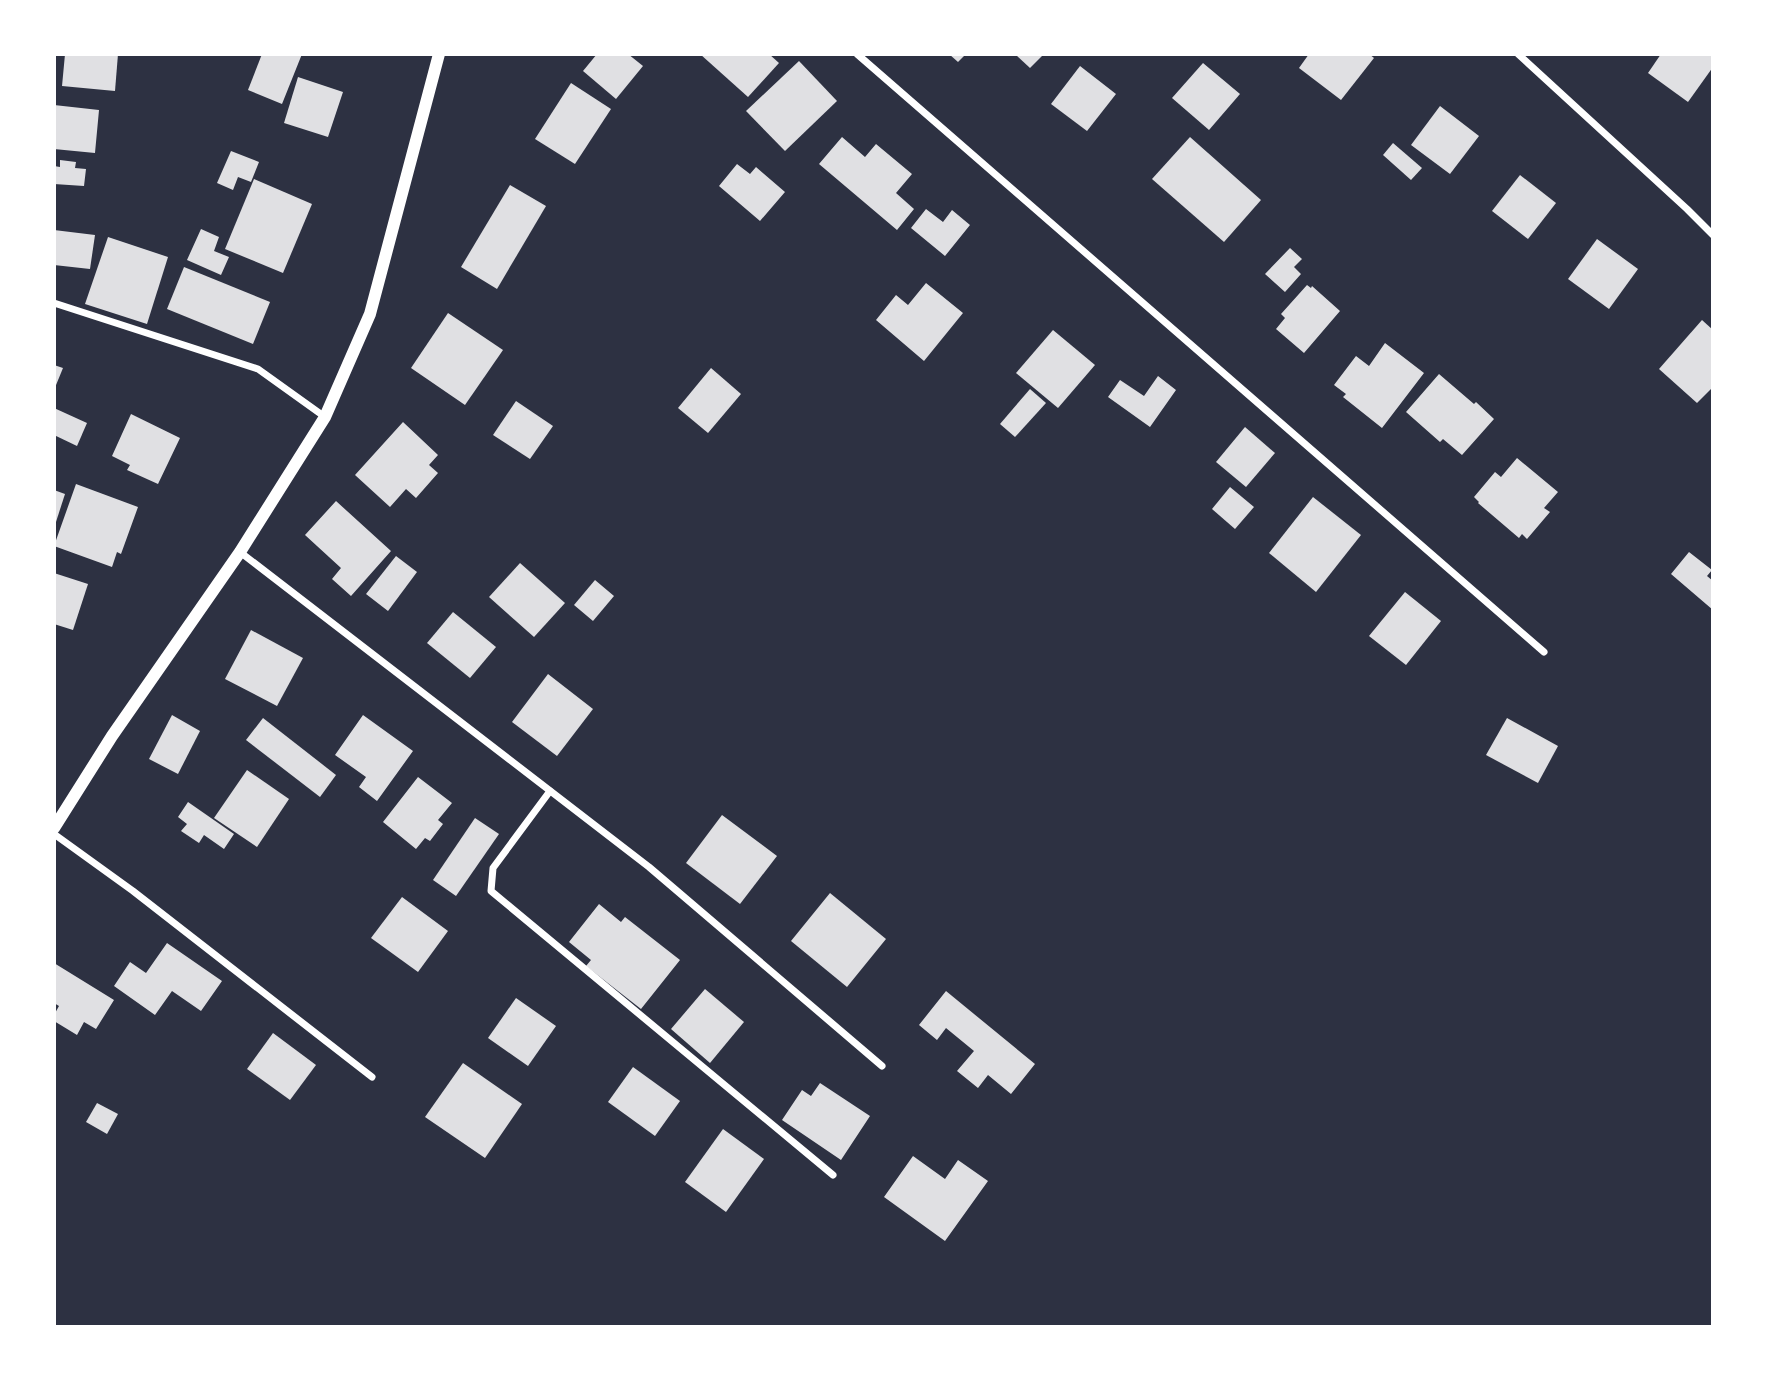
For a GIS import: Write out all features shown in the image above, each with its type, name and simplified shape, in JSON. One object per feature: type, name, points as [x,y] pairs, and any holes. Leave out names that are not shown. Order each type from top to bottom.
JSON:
[{"type":"street","points":[[54,828],[112,736],[240,552],[325,417],[370,314],[439,54]]},
{"type":"street","points":[[857,54],[1544,652]]},
{"type":"street","points":[[1518,54],[1713,235]]},
{"type":"street","points":[[54,303],[258,369],[325,417]]},
{"type":"street","points":[[240,552],[649,867],[882,1066]]},
{"type":"street","points":[[550,791],[493,868],[491,891],[833,1175]]},
{"type":"street","points":[[54,834],[143,899],[372,1077]]},
{"type":"building","points":[[65,54],[118,54],[115,91],[62,86]]},
{"type":"building","points":[[262,54],[302,54],[282,104],[248,90]]},
{"type":"building","points":[[597,54],[628,54],[643,66],[616,99],[583,71]]},
{"type":"building","points":[[700,54],[769,54],[779,63],[748,97]]},
{"type":"building","points":[[949,54],[966,54],[958,62]]},
{"type":"building","points":[[1015,54],[1044,54],[1030,68]]},
{"type":"building","points":[[1309,54],[1369,54],[1374,58],[1341,100],[1299,68]]},
{"type":"building","points":[[1661,54],[1709,54],[1713,57],[1713,67],[1688,102],[1648,73]]},
{"type":"building","points":[[799,61],[837,101],[785,151],[746,111]]},
{"type":"building","points":[[1203,63],[1240,94],[1209,130],[1172,98]]},
{"type":"building","points":[[1080,66],[1116,94],[1087,131],[1051,104]]},
{"type":"building","points":[[298,77],[343,92],[328,137],[284,123]]},
{"type":"building","points":[[571,83],[611,109],[575,164],[535,139]]},
{"type":"building","points":[[54,105],[99,110],[95,153],[54,149]]},
{"type":"building","points":[[1440,106],[1479,136],[1450,174],[1411,145]]},
{"type":"building","points":[[842,137],[865,157],[876,144],[912,174],[896,193],[914,209],[897,230],[819,164]]},
{"type":"building","points":[[1190,137],[1261,200],[1224,242],[1152,179]]},
{"type":"building","points":[[1393,143],[1422,168],[1411,180],[1383,155]]},
{"type":"building","points":[[231,151],[259,162],[251,182],[238,177],[233,190],[217,183]]},
{"type":"building","points":[[60,160],[76,162],[75,168],[86,169],[84,186],[54,184],[54,166],[60,167]]},
{"type":"building","points":[[737,164],[750,174],[756,167],[785,192],[760,221],[719,186]]},
{"type":"building","points":[[1520,175],[1556,203],[1528,239],[1492,211]]},
{"type":"building","points":[[254,179],[312,204],[283,273],[225,249]]},
{"type":"building","points":[[510,185],[546,206],[497,289],[461,267]]},
{"type":"building","points":[[926,209],[943,222],[952,210],[970,225],[945,256],[911,228]]},
{"type":"building","points":[[201,229],[219,237],[214,251],[229,257],[221,275],[187,260]]},
{"type":"building","points":[[54,230],[95,235],[90,269],[54,265]]},
{"type":"building","points":[[108,237],[168,257],[147,324],[85,304]]},
{"type":"building","points":[[1597,239],[1638,269],[1609,309],[1568,279]]},
{"type":"building","points":[[1290,248],[1302,259],[1294,267],[1301,274],[1285,292],[1265,274]]},
{"type":"building","points":[[184,267],[270,302],[253,344],[167,309]]},
{"type":"building","points":[[926,283],[963,313],[924,361],[876,320],[896,295],[908,305]]},
{"type":"building","points":[[1307,285],[1311,288],[1312,286],[1340,311],[1304,353],[1276,329],[1285,318],[1281,314]]},
{"type":"building","points":[[448,313],[503,350],[465,405],[411,368]]},
{"type":"building","points":[[1702,320],[1713,330],[1713,387],[1697,403],[1659,369]]},
{"type":"building","points":[[1053,330],[1095,365],[1058,408],[1016,373]]},
{"type":"building","points":[[1385,343],[1424,373],[1382,428],[1343,397],[1346,394],[1334,385],[1356,356],[1369,366]]},
{"type":"building","points":[[54,365],[63,368],[54,390]]},
{"type":"building","points":[[711,368],[741,394],[708,433],[678,408]]},
{"type":"building","points":[[1439,374],[1494,419],[1462,455],[1443,439],[1440,442],[1406,412]]},
{"type":"building","points":[[1158,376],[1176,390],[1150,427],[1108,397],[1120,380],[1144,396]]},
{"type":"building","points":[[1030,389],[1046,403],[1015,437],[1000,424]]},
{"type":"building","points":[[516,401],[553,426],[530,459],[493,435]]},
{"type":"building","points":[[54,408],[87,423],[77,446],[54,435]]},
{"type":"building","points":[[131,414],[180,438],[158,484],[127,470],[130,465],[112,456]]},
{"type":"building","points":[[403,422],[438,455],[429,465],[438,473],[416,498],[406,489],[390,507],[355,475]]},
{"type":"building","points":[[1245,427],[1275,453],[1246,487],[1216,462]]},
{"type":"building","points":[[1517,458],[1558,492],[1544,508],[1550,512],[1527,539],[1522,534],[1519,538],[1474,497],[1495,472],[1501,477]]},
{"type":"building","points":[[76,484],[138,507],[121,554],[117,552],[112,567],[54,546]]},
{"type":"building","points":[[1230,487],[1254,507],[1235,529],[1212,509]]},
{"type":"building","points":[[54,490],[65,494],[55,525],[54,525]]},
{"type":"building","points":[[1313,497],[1361,535],[1316,592],[1269,553]]},
{"type":"building","points":[[336,501],[391,551],[351,596],[332,579],[341,568],[305,535]]},
{"type":"building","points":[[1689,552],[1712,570],[1707,576],[1713,581],[1713,610],[1671,574]]},
{"type":"building","points":[[396,556],[417,572],[388,611],[366,594]]},
{"type":"building","points":[[520,563],[565,603],[534,637],[489,597]]},
{"type":"building","points":[[54,573],[88,584],[73,630],[54,624]]},
{"type":"building","points":[[595,580],[614,596],[593,621],[574,605]]},
{"type":"building","points":[[1405,592],[1441,621],[1406,665],[1369,636]]},
{"type":"building","points":[[453,612],[496,647],[470,678],[427,643]]},
{"type":"building","points":[[251,630],[303,658],[277,706],[225,679]]},
{"type":"building","points":[[548,674],[593,709],[557,756],[512,722]]},
{"type":"building","points":[[172,715],[200,731],[178,774],[149,759]]},
{"type":"building","points":[[363,715],[413,751],[377,801],[359,787],[366,777],[335,755]]},
{"type":"building","points":[[263,718],[336,775],[320,797],[246,740]]},
{"type":"building","points":[[1507,718],[1558,746],[1538,783],[1486,755]]},
{"type":"building","points":[[247,770],[289,799],[257,847],[214,818]]},
{"type":"building","points":[[418,777],[452,803],[438,820],[443,824],[430,841],[425,838],[416,849],[383,822]]},
{"type":"building","points":[[188,802],[234,834],[224,849],[204,835],[199,843],[181,831],[187,824],[178,817]]},
{"type":"building","points":[[722,815],[777,856],[740,904],[686,863]]},
{"type":"building","points":[[475,818],[499,834],[456,896],[433,880]]},
{"type":"building","points":[[830,893],[886,939],[847,987],[791,941]]},
{"type":"building","points":[[402,897],[448,931],[418,972],[371,938]]},
{"type":"building","points":[[599,904],[621,922],[625,917],[680,960],[641,1009],[586,966],[591,960],[569,942]]},
{"type":"building","points":[[167,943],[222,981],[201,1011],[172,991],[155,1015],[114,986],[130,962],[146,973]]},
{"type":"building","points":[[54,963],[114,1000],[96,1029],[84,1022],[77,1035],[54,1021],[59,1006],[54,1003]]},
{"type":"building","points":[[705,989],[744,1022],[710,1063],[671,1029]]},
{"type":"building","points":[[946,991],[1035,1064],[1011,1094],[988,1075],[978,1088],[957,1071],[974,1051],[946,1028],[937,1040],[919,1025]]},
{"type":"building","points":[[516,998],[556,1026],[528,1066],[488,1038]]},
{"type":"building","points":[[273,1033],[316,1065],[290,1100],[247,1069]]},
{"type":"building","points":[[463,1063],[522,1104],[485,1158],[425,1117]]},
{"type":"building","points":[[633,1067],[680,1101],[655,1136],[608,1102]]},
{"type":"building","points":[[820,1083],[870,1116],[841,1160],[782,1120],[802,1090],[811,1096]]},
{"type":"building","points":[[97,1103],[118,1114],[107,1134],[86,1122]]},
{"type":"building","points":[[723,1129],[764,1159],[726,1212],[685,1182]]},
{"type":"building","points":[[913,1156],[945,1179],[958,1160],[988,1181],[945,1241],[884,1197]]}]
